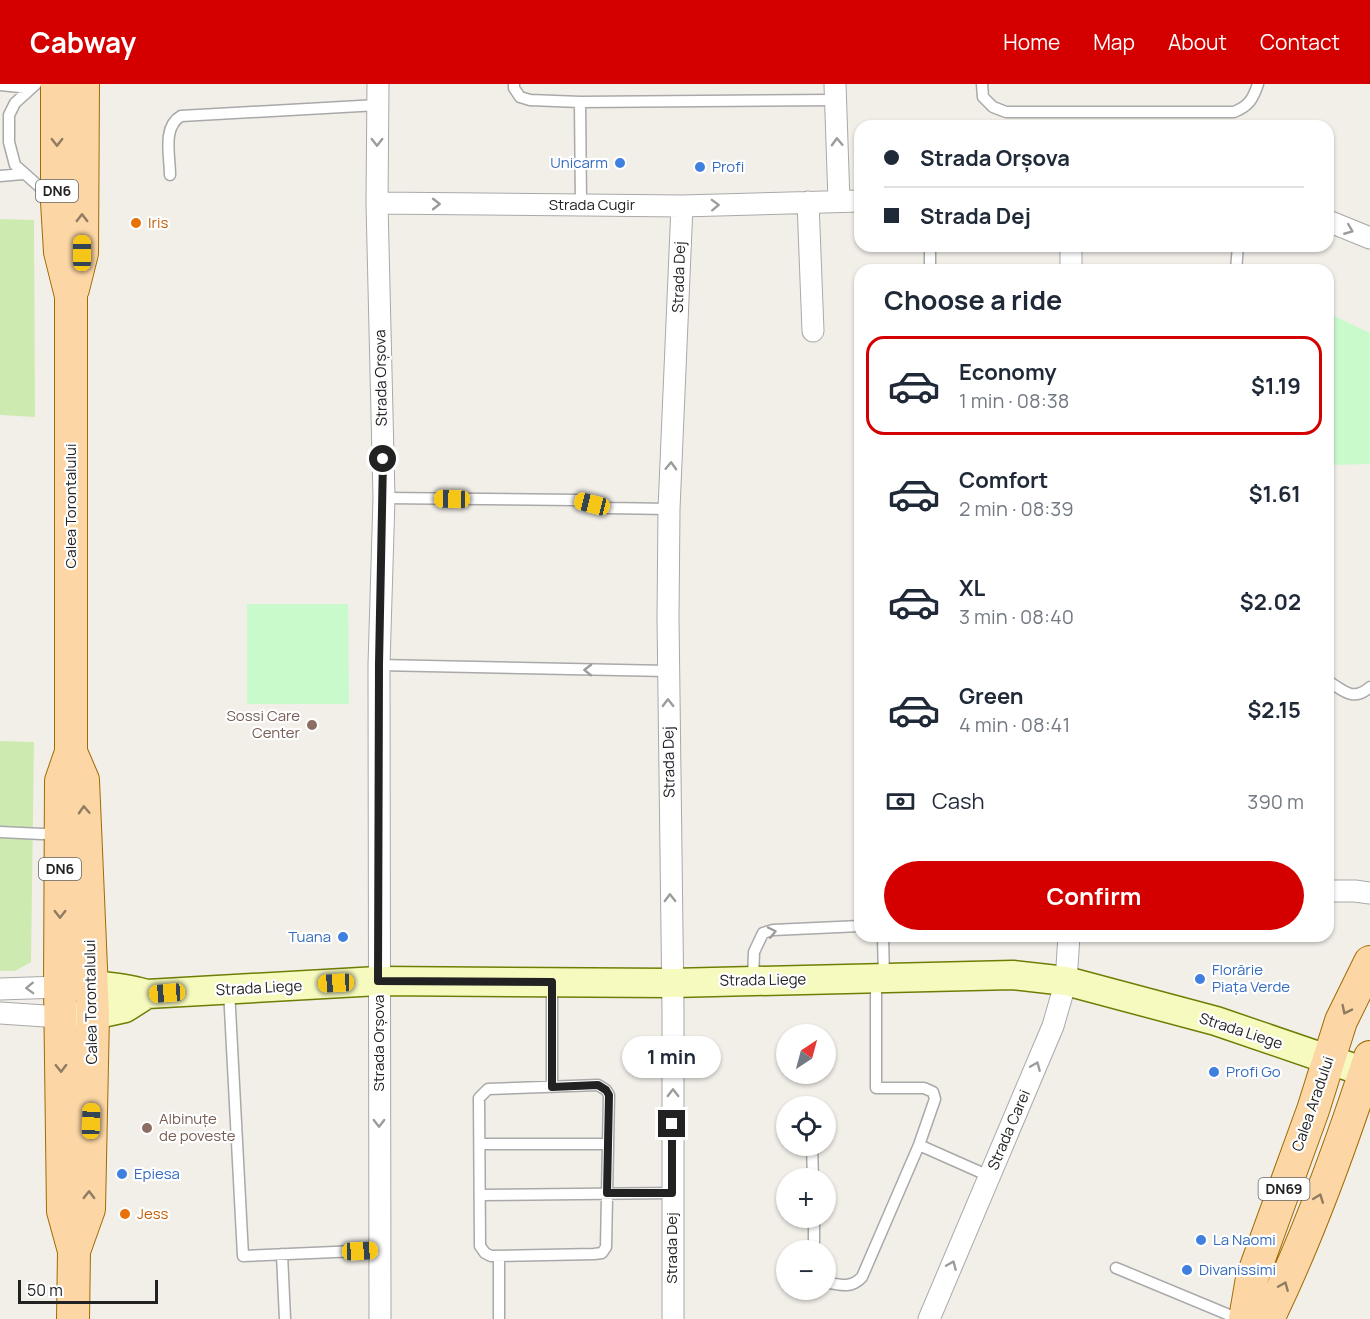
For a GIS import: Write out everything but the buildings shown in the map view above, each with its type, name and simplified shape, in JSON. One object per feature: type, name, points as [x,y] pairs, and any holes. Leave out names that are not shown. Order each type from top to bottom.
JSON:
[{"type":"main road","name":"Calea Torontalului","points":[[71,296],[82,253],[83,84]]},
{"type":"main road","name":"Calea Torontalului","points":[[41,85],[57,202],[60,252],[71,296],[71,752],[61,781],[60,1002],[63,1211],[74,1251],[73,1319]]},
{"type":"main road","name":"Calea Torontalului","points":[[71,752],[83,780],[93,1000],[89,1209],[74,1251]]},
{"type":"main road","name":"Calea Aradului","points":[[1245,1319],[1252,1278],[1313,1110],[1341,1022],[1370,962]]},
{"type":"main road","name":"DN69","points":[[1268,1319],[1302,1242],[1368,1068]]},
{"type":"street","points":[[835,92],[849,201]]},
{"type":"street","name":"Strada Orșova","points":[[378,94],[377,203],[384,498],[379,664],[380,1319]]},
{"type":"street","name":"Strada Cugir","points":[[377,203],[682,206],[849,201]]},
{"type":"street","points":[[808,202],[813,331]]},
{"type":"street","name":"Strada Dej","points":[[672,1319],[669,510],[682,206]]},
{"type":"street","points":[[1334,223],[1370,238]]},
{"type":"street","points":[[1334,891],[1370,893]]},
{"type":"street","name":"Strada Carei","points":[[928,1319],[1053,1026],[1066,981],[1069,942]]},
{"type":"street","name":"Strada Liege","points":[[60,1002],[93,1000],[125,1008],[147,994],[378,981],[672,983],[1013,975],[1066,981],[1216,1021],[1329,1060],[1368,1068]]},
{"type":"street","points":[[0,989],[60,1002]]},
{"type":"street","points":[[0,1012],[60,1002]]},
{"type":"lane","points":[[514,84],[520,97],[530,100],[580,102],[835,92]]},
{"type":"lane","points":[[982,84],[983,97],[993,107],[1006,112],[1234,112],[1247,107],[1254,97],[1258,84]]},
{"type":"lane","points":[[0,85],[41,85]]},
{"type":"lane","points":[[41,85],[15,103],[9,115],[9,142],[15,165],[57,202]]},
{"type":"lane","points":[[170,175],[169,131],[175,120],[181,116],[378,94]]},
{"type":"lane","points":[[580,102],[581,205]]},
{"type":"lane","points":[[0,176],[23,174]]},
{"type":"lane","points":[[384,498],[576,500],[608,508],[669,510]]},
{"type":"lane","points":[[379,664],[668,671]]},
{"type":"lane","points":[[1334,684],[1353,695],[1360,695],[1370,687]]},
{"type":"lane","points":[[0,832],[42,834],[60,832]]},
{"type":"lane","points":[[753,980],[754,952],[762,933],[772,930],[854,926]]},
{"type":"lane","points":[[836,1284],[848,1286],[856,1284],[862,1277],[919,1145],[935,1100],[933,1092],[924,1088],[876,1088],[883,942]]},
{"type":"lane","points":[[552,982],[552,1087]]},
{"type":"lane","points":[[229,990],[243,1256],[380,1250]]},
{"type":"lane","points":[[598,1085],[609,1095],[606,1247],[602,1253],[491,1256],[485,1253],[480,1246],[479,1098],[488,1089],[552,1087],[598,1085]]},
{"type":"lane","points":[[480,1144],[608,1144]]},
{"type":"lane","points":[[919,1145],[989,1176]]},
{"type":"lane","points":[[480,1195],[672,1193]]},
{"type":"lane","points":[[282,1254],[285,1319]]},
{"type":"lane","points":[[499,1256],[500,1319]]},
{"type":"lane","points":[[1116,1268],[1239,1319]]},
{"type":"green space","points":[[0,219],[34,220],[35,417],[0,415]]},
{"type":"green space","points":[[1334,316],[1370,333],[1370,464],[1334,465]]},
{"type":"green space","points":[[247,604],[348,604],[349,704],[247,704]]},
{"type":"green space","points":[[0,741],[34,742],[31,962],[15,971],[0,971]]},
{"type":"place","name":"Unicarm","points":[[620,163]]},
{"type":"place","name":"Profi","points":[[700,167]]},
{"type":"place","name":"Iris","points":[[136,223]]},
{"type":"place","name":"Sossi Care Center","points":[[312,725]]},
{"type":"place","name":"Tuana","points":[[343,937]]},
{"type":"place","name":"Florărie Piața Verde","points":[[1200,979]]},
{"type":"place","name":"Profi Go","points":[[1214,1072]]},
{"type":"place","name":"Albinuțe de poveste","points":[[147,1128]]},
{"type":"place","name":"Epiesa","points":[[122,1174]]},
{"type":"place","name":"Jess","points":[[125,1214]]},
{"type":"place","name":"La Naomi","points":[[1201,1240]]},
{"type":"place","name":"Divanissimi","points":[[1187,1270]]},
{"type":"route","points":[[383,459],[379,664],[378,981],[552,982],[552,1087],[598,1085],[609,1095],[607,1193],[672,1193],[672,1124]]}]
